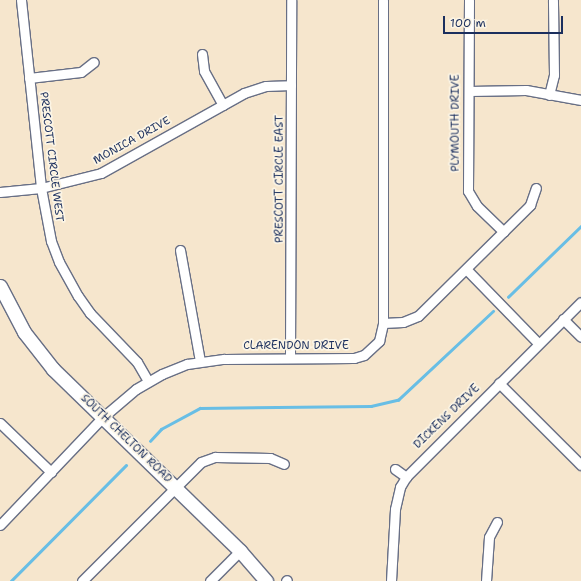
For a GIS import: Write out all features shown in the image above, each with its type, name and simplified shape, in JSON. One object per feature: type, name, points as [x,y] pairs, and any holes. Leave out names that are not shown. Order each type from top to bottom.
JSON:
[{"type":"main road","name":"SOUTH CHELTON ROAD","points":[[0,286],[13,314],[35,347],[103,417],[240,551],[266,581]]},
{"type":"street","name":"PRESCOTT CIRCLE WEST","points":[[22,0],[41,188],[52,241],[68,281],[90,314],[130,354],[148,381]]},
{"type":"street","name":"PRESCOTT CIRCLE EAST","points":[[290,358],[291,0]]},
{"type":"street","name":"CLARENDON DRIVE","points":[[0,525],[103,417],[148,381],[176,368],[200,361],[290,358],[341,360],[364,355],[378,341],[383,323],[383,0]]},
{"type":"street","name":"PLYMOUTH DRIVE","points":[[469,0],[468,191],[477,206],[504,232]]},
{"type":"street","points":[[550,95],[554,74],[554,0]]},
{"type":"street","points":[[202,54],[204,71],[223,105]]},
{"type":"street","points":[[29,78],[81,72],[94,62]]},
{"type":"street","name":"MONICA DRIVE","points":[[0,192],[41,188],[100,173],[256,88],[291,85]]},
{"type":"street","points":[[469,91],[526,90],[581,100]]},
{"type":"street","points":[[383,323],[403,322],[418,316],[467,270],[530,205],[536,188]]},
{"type":"street","points":[[180,250],[200,361]]},
{"type":"street","points":[[467,270],[538,343]]},
{"type":"street","name":"DICKENS DRIVE","points":[[391,581],[396,509],[400,487],[406,477],[538,343],[581,302]]},
{"type":"street","points":[[563,319],[581,337]]},
{"type":"street","points":[[499,383],[578,453],[581,465]]},
{"type":"street","points":[[0,423],[51,472]]},
{"type":"street","points":[[82,581],[174,486],[201,462],[215,457],[270,458],[284,464]]},
{"type":"street","points":[[394,469],[406,477]]},
{"type":"street","points":[[486,581],[489,537],[497,522]]},
{"type":"street","points":[[210,581],[240,551]]},
{"type":"waterway","points":[[508,297],[581,226]]},
{"type":"waterway","points":[[150,441],[161,429],[200,408],[371,406],[398,400],[493,311]]},
{"type":"waterway","points":[[11,581],[126,465]]}]
